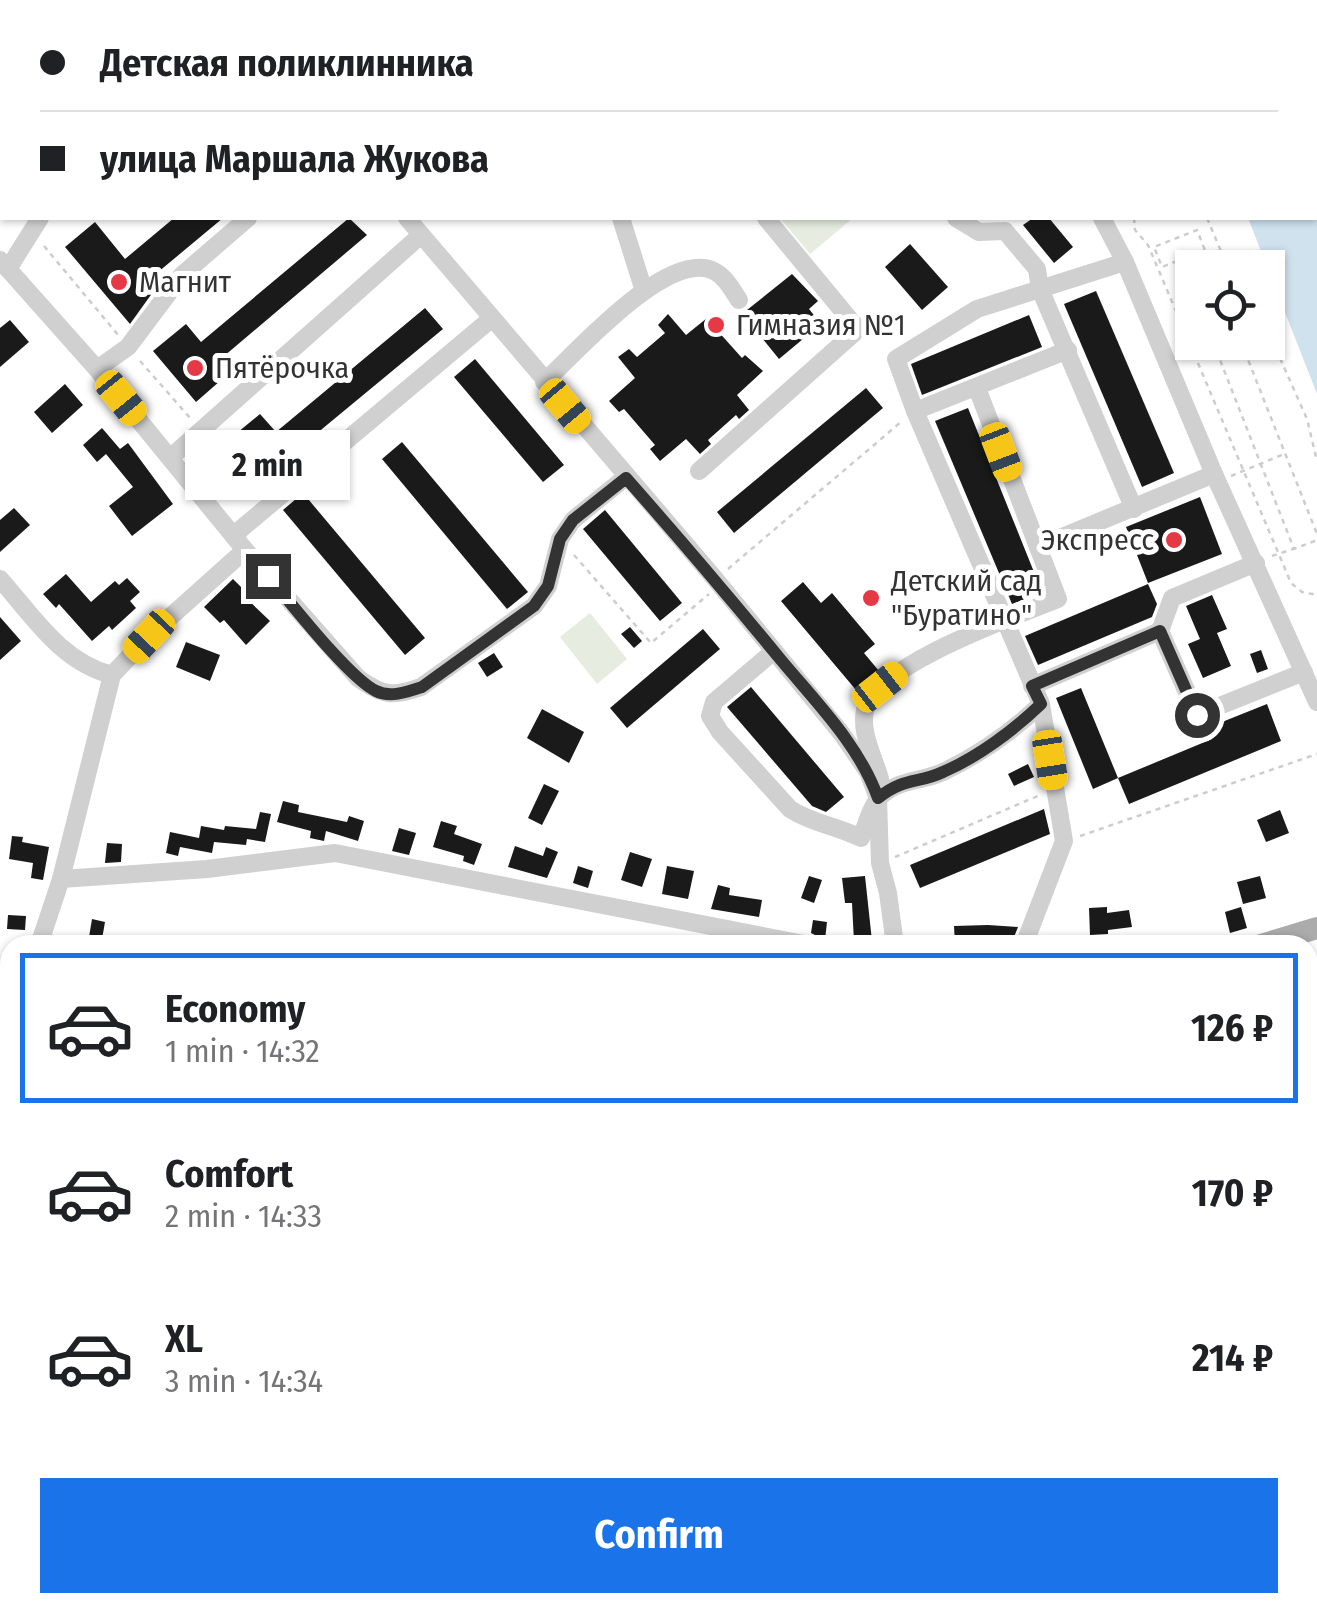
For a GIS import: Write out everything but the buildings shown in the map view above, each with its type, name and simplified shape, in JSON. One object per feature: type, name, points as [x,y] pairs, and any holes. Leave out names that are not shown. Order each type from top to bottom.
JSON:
[{"type":"street","points":[[97,369],[128,348],[182,275],[246,220]]},
{"type":"street","points":[[409,220],[718,582],[842,734],[881,796]]},
{"type":"street","points":[[622,220],[644,291]]},
{"type":"street","points":[[699,471],[856,327],[768,220]]},
{"type":"street","points":[[959,220],[980,232],[1005,232],[1037,269],[1040,289],[1134,508]]},
{"type":"street","points":[[1103,220],[1125,262],[1317,702]]},
{"type":"street","points":[[35,223],[4,265],[358,678],[378,692],[402,694],[422,687],[534,606],[548,586],[560,539],[573,520],[626,478]]},
{"type":"street","points":[[170,458],[421,235]]},
{"type":"street","points":[[1028,935],[1064,841],[1041,704],[914,411],[896,359],[977,309],[1125,262]]},
{"type":"street","points":[[544,382],[662,277],[693,267],[704,268],[724,278],[739,300]]},
{"type":"street","points":[[42,935],[61,879],[112,675],[240,542],[268,506],[491,319]]},
{"type":"street","points":[[914,411],[1068,350]]},
{"type":"street","points":[[894,935],[880,863],[881,796],[869,746],[866,706],[880,687],[897,674],[968,635],[1058,598],[976,388]]},
{"type":"street","points":[[1038,547],[1216,478]]},
{"type":"street","points":[[1256,563],[1172,598],[1160,631],[1197,715],[1304,672]]},
{"type":"street","points":[[0,579],[70,658],[94,671],[112,675]]},
{"type":"street","points":[[1032,686],[1160,631]]},
{"type":"street","points":[[774,651],[714,702],[710,716],[777,797],[804,819],[826,822],[860,838],[881,796],[908,780],[942,774],[1022,723],[1041,704]]},
{"type":"street","points":[[61,879],[207,869],[335,852],[759,935]]},
{"type":"path","points":[[1134,220],[1135,230],[1148,245],[1291,583],[1302,592],[1317,595]]},
{"type":"path","points":[[1207,220],[1220,250]]},
{"type":"path","points":[[35,223],[128,348],[268,506]]},
{"type":"path","points":[[1175,262],[1162,268],[1154,247],[1197,230],[1205,250]]},
{"type":"path","points":[[1220,360],[1294,549]]},
{"type":"path","points":[[1248,360],[1317,534]]},
{"type":"path","points":[[1281,360],[1306,419],[1317,461]]},
{"type":"path","points":[[560,539],[651,643],[914,411]]},
{"type":"path","points":[[1216,478],[1285,453]]},
{"type":"path","points":[[1256,563],[1317,540]]},
{"type":"path","points":[[1064,841],[1317,754]]},
{"type":"path","points":[[880,863],[1055,789]]},
{"type":"shaded area","points":[[782,220],[851,220],[810,254]]},
{"type":"shaded area","points":[[590,613],[627,659],[597,684],[560,637]]},
{"type":"water","points":[[1249,220],[1317,220],[1317,394],[1285,312],[1285,250],[1261,250]]},
{"type":"place","name":"Магнит","points":[[119,282]]},
{"type":"place","name":"Гимназия №1","points":[[716,325]]},
{"type":"place","name":"Пятёрочка","points":[[195,368]]},
{"type":"place","name":"Экспресс","points":[[1174,540]]},
{"type":"place","name":"Детский сад \"Буратино\"","points":[[871,598]]},
{"type":"route","points":[[268,576],[358,678],[378,692],[402,694],[422,687],[534,606],[548,586],[560,539],[573,520],[626,478],[716,580],[842,734],[868,772],[878,798],[908,780],[942,774],[1022,723],[1041,704],[1032,686],[1160,631],[1197,715]]}]
